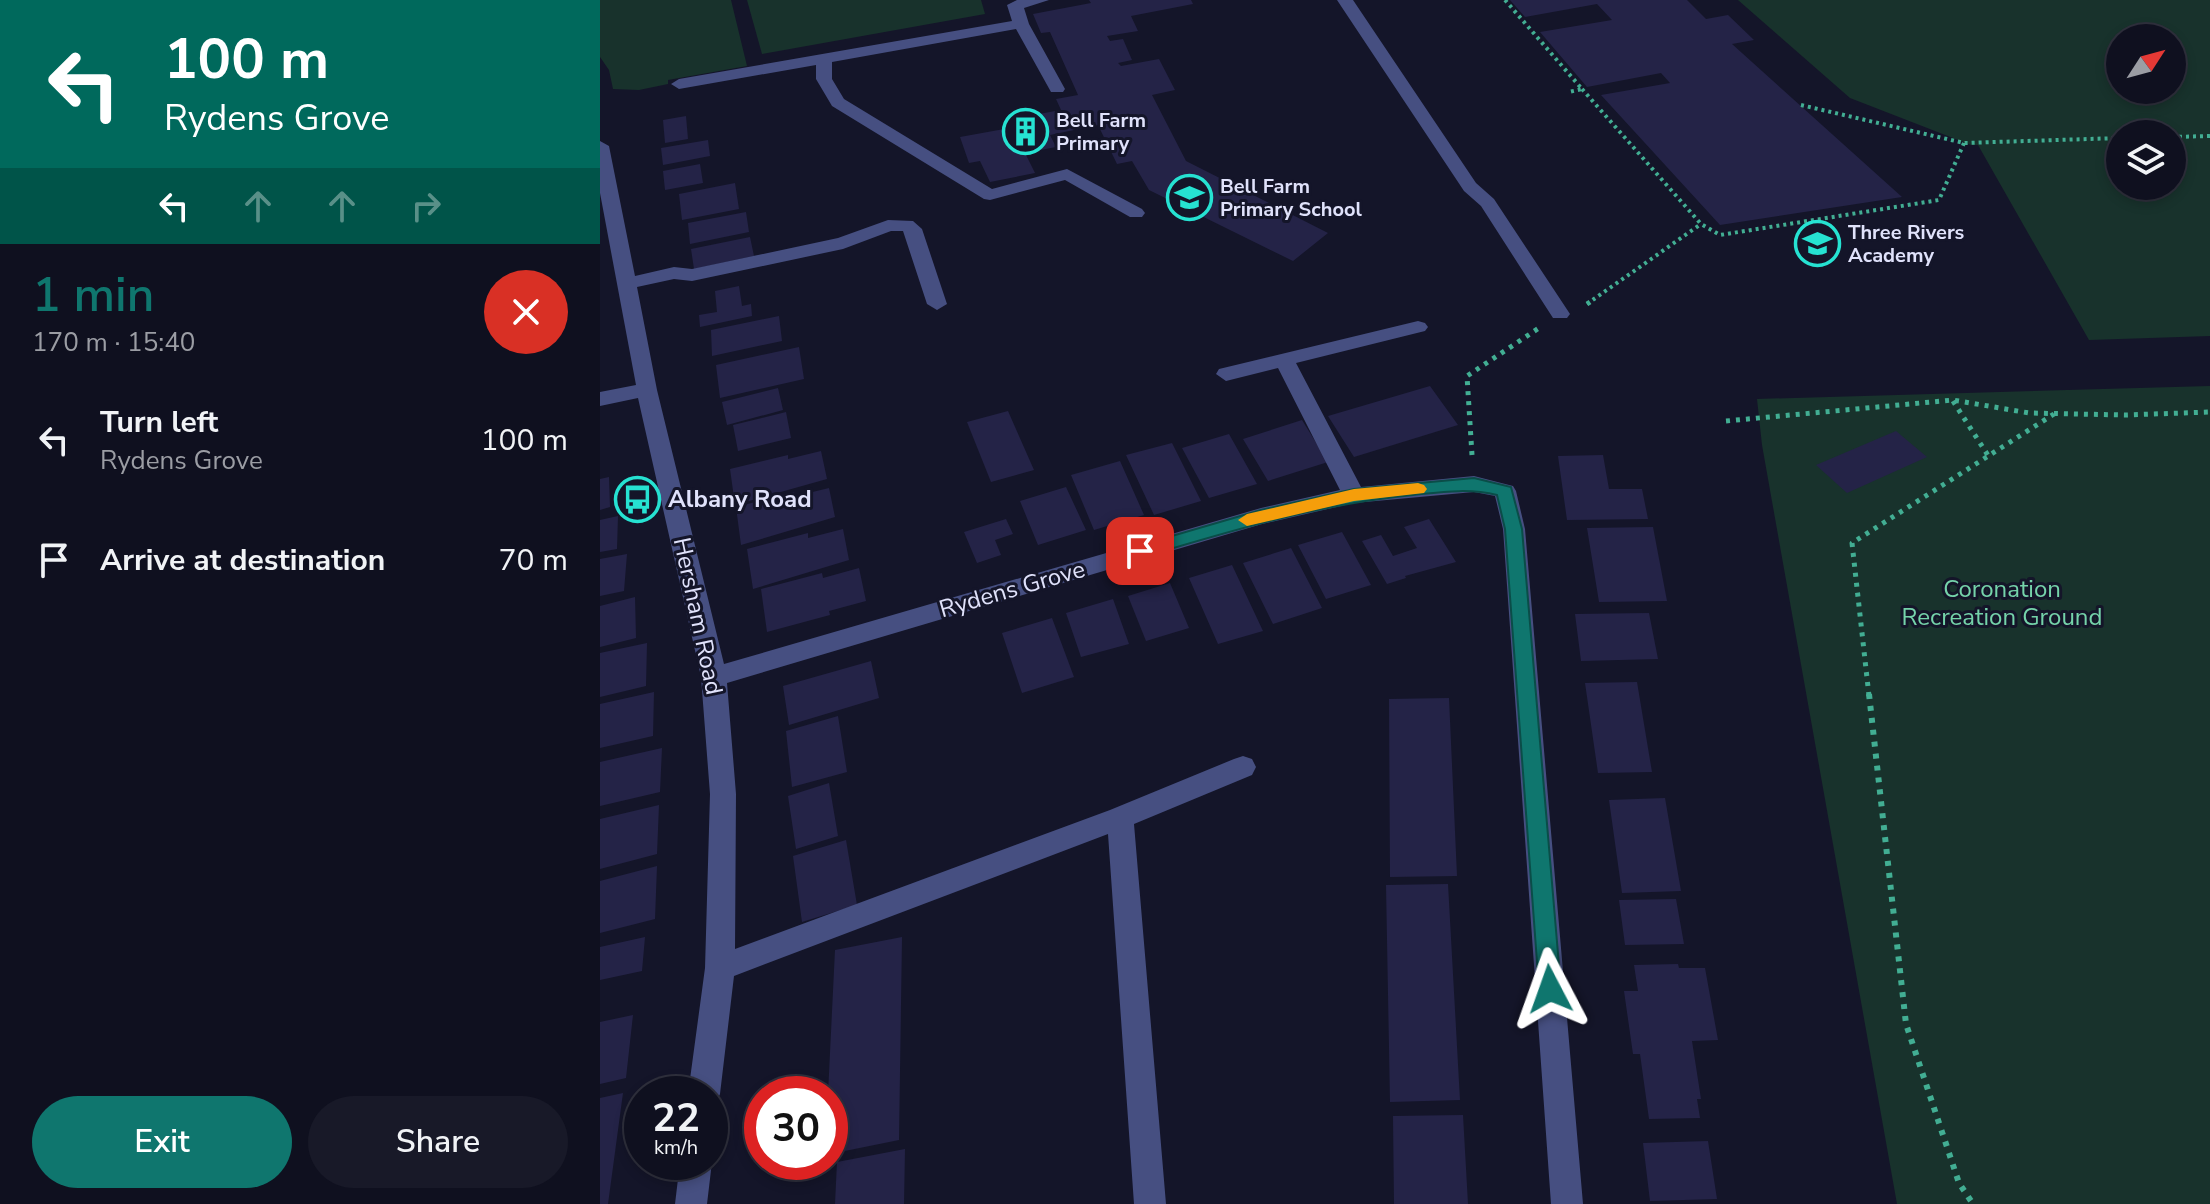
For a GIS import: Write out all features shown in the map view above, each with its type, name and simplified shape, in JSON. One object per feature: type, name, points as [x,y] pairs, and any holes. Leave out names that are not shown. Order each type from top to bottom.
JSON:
[{"type":"street","points":[[1041,0],[1015,5],[1021,24],[1057,89]]},
{"type":"street","points":[[1345,0],[1470,187],[1488,203],[1560,314]]},
{"type":"street","points":[[679,84],[1021,24]]},
{"type":"street","points":[[824,57],[824,79],[838,102],[990,195],[1067,174],[1136,213]]},
{"type":"street","name":"Hersham Road","points":[[600,146],[606,217],[625,284],[714,677],[723,794],[720,968],[706,1076]]},
{"type":"street","points":[[625,284],[674,273],[692,275],[843,243],[898,225],[913,229],[937,304]]},
{"type":"street","points":[[1226,374],[1418,327]]},
{"type":"street","points":[[1284,359],[1354,495]]},
{"type":"street","points":[[600,399],[647,390]]},
{"type":"street","name":"Rydens Grove","points":[[714,677],[1261,516],[1354,495],[1474,484],[1505,491],[1514,529],[1567,1204]]},
{"type":"street","points":[[720,968],[1120,818],[1243,767]]},
{"type":"street","points":[[1120,818],[1150,1204]]},
{"type":"street","points":[[691,1204],[694,1180]]},
{"type":"path","points":[[1505,0],[1701,224],[1720,235],[1939,200],[1964,143]]},
{"type":"path","points":[[1569,92],[1582,89]]},
{"type":"path","points":[[1801,105],[1964,143],[2106,138]]},
{"type":"path","points":[[2186,137],[2210,136]]},
{"type":"path","points":[[1474,484],[1467,376],[1560,314],[1593,302],[1701,224]]},
{"type":"path","points":[[1953,400],[1989,457]]},
{"type":"path","points":[[1726,421],[1953,400],[2029,413],[2125,415],[2210,412]]},
{"type":"path","points":[[1973,1204],[1959,1183],[1906,1024],[1852,543],[2054,414]]},
{"type":"green space","points":[[600,0],[731,0],[747,66],[668,80],[668,84],[639,90],[613,89],[609,70],[600,57]]},
{"type":"green space","points":[[747,0],[981,0],[985,14],[762,54]]},
{"type":"green space","points":[[1738,0],[2210,0],[2210,336],[2089,340],[1978,145],[1971,145],[1850,98]]},
{"type":"green space","name":"Coronation Recreation Ground","points":[[2210,386],[2210,1204],[1897,1204],[1762,445],[1757,399]]},
{"type":"building","name":"Bell Farm Primary","points":[[1089,0],[1191,0],[1193,4],[1131,16],[1138,31],[1107,36],[1110,41],[1123,39],[1132,60],[1118,63],[1121,66],[1159,59],[1175,90],[1152,95],[1186,161],[1328,233],[1293,261],[1149,190],[1132,161],[1117,164],[1098,125],[1050,135],[1056,147],[1025,153],[1035,173],[990,182],[980,161],[969,163],[960,137],[1026,125],[1022,117],[1061,110],[1056,99],[1078,95],[1050,32],[1041,33],[1033,14],[1091,3]]},
{"type":"building","points":[[1510,0],[1687,0],[1706,19],[1728,15],[1754,40],[1732,44],[1902,197],[1720,225],[1601,95],[1670,83],[1661,73],[1587,87],[1540,32],[1612,20],[1597,4],[1525,17]]},
{"type":"building","points":[[686,116],[688,139],[665,143],[663,120]]},
{"type":"building","points":[[708,140],[710,156],[663,165],[661,148]]},
{"type":"building","points":[[700,164],[703,183],[665,190],[663,171]]},
{"type":"building","points":[[735,183],[739,209],[682,220],[679,194]]},
{"type":"building","points":[[746,212],[749,232],[690,244],[688,223]]},
{"type":"building","points":[[750,237],[754,256],[694,269],[691,249]]},
{"type":"building","points":[[739,286],[742,306],[751,304],[752,316],[700,327],[699,315],[717,312],[715,291]]},
{"type":"building","points":[[779,316],[782,341],[712,356],[711,330]]},
{"type":"building","points":[[799,347],[804,379],[720,398],[716,365]]},
{"type":"building","points":[[1430,386],[1458,425],[1354,457],[1328,416]]},
{"type":"building","points":[[778,388],[783,410],[727,425],[722,402]]},
{"type":"building","points":[[1008,411],[1034,470],[991,482],[967,422]]},
{"type":"building","points":[[786,412],[791,438],[738,451],[733,425]]},
{"type":"building","points":[[1302,420],[1328,462],[1268,481],[1243,439]]},
{"type":"building","points":[[1896,431],[1927,457],[1847,493],[1816,465]]},
{"type":"building","points":[[1229,434],[1257,484],[1209,498],[1182,448]]},
{"type":"building","points":[[1172,443],[1201,501],[1154,515],[1126,455]]},
{"type":"building","points":[[821,451],[827,479],[735,505],[730,469],[788,455],[788,459]]},
{"type":"building","points":[[1603,455],[1609,489],[1642,489],[1648,519],[1567,520],[1558,456]]},
{"type":"building","points":[[1120,461],[1144,515],[1094,530],[1071,475]]},
{"type":"building","points":[[609,477],[610,507],[600,510],[600,479]]},
{"type":"building","points":[[1066,487],[1086,530],[1038,545],[1020,501]]},
{"type":"building","points":[[829,488],[835,517],[741,545],[736,507],[794,492],[796,496]]},
{"type":"building","points":[[618,516],[617,549],[600,552],[600,520]]},
{"type":"building","points":[[1006,519],[1013,534],[995,540],[1001,555],[977,563],[964,532]]},
{"type":"building","points":[[1429,519],[1456,562],[1387,584],[1362,541],[1381,535],[1393,556],[1417,548],[1404,527]]},
{"type":"building","points":[[1653,527],[1667,601],[1599,602],[1587,528]]},
{"type":"building","points":[[843,529],[849,560],[753,589],[747,549],[808,533],[808,538]]},
{"type":"building","points":[[1342,532],[1371,585],[1326,599],[1298,545]]},
{"type":"building","points":[[1291,548],[1322,608],[1273,624],[1243,563]]},
{"type":"building","points":[[627,554],[624,591],[600,596],[600,559]]},
{"type":"building","points":[[1232,565],[1263,631],[1218,644],[1189,578]]},
{"type":"building","points":[[859,568],[866,601],[829,611],[830,615],[767,632],[761,589],[822,573],[823,578]]},
{"type":"building","points":[[1170,583],[1189,628],[1146,641],[1128,596]]},
{"type":"building","points":[[635,597],[636,638],[600,647],[600,606]]},
{"type":"building","points":[[1113,599],[1129,644],[1081,657],[1066,613]]},
{"type":"building","points":[[1649,613],[1658,659],[1581,661],[1575,614]]},
{"type":"building","points":[[1052,618],[1074,677],[1022,693],[1002,633]]},
{"type":"building","points":[[647,643],[646,686],[600,697],[600,653]]},
{"type":"building","points":[[871,661],[879,698],[789,725],[783,686]]},
{"type":"building","points":[[1637,682],[1652,772],[1598,773],[1585,683]]},
{"type":"building","points":[[654,692],[653,736],[600,748],[600,704]]},
{"type":"building","points":[[1449,698],[1457,876],[1390,877],[1389,699]]},
{"type":"building","points":[[838,716],[847,772],[792,787],[786,731]]},
{"type":"building","points":[[662,748],[660,792],[600,806],[600,762]]},
{"type":"building","points":[[829,783],[838,836],[796,849],[788,796]]},
{"type":"building","points":[[1665,798],[1681,891],[1622,893],[1609,800]]},
{"type":"building","points":[[659,805],[657,854],[600,869],[600,819]]},
{"type":"building","points":[[846,840],[857,905],[802,922],[793,856]]},
{"type":"building","points":[[657,866],[655,919],[600,933],[600,881]]},
{"type":"building","points":[[1448,884],[1460,1100],[1390,1102],[1386,885]]},
{"type":"building","points":[[1676,899],[1684,944],[1625,945],[1619,900]]},
{"type":"building","points":[[645,937],[642,971],[600,980],[600,947]]},
{"type":"building","points":[[902,937],[899,1140],[848,1150],[848,1076],[829,1076],[835,950]]},
{"type":"building","points":[[1678,964],[1679,968],[1705,968],[1718,1040],[1692,1041],[1701,1099],[1697,1099],[1700,1118],[1649,1119],[1640,1054],[1633,1054],[1624,991],[1638,991],[1634,965]]},
{"type":"building","points":[[633,1015],[626,1076],[600,1084],[600,1022]]},
{"type":"building","points":[[623,1093],[608,1204],[600,1204],[600,1098]]},
{"type":"building","points":[[1463,1115],[1468,1204],[1394,1204],[1393,1116]]},
{"type":"building","points":[[1708,1141],[1717,1199],[1650,1201],[1643,1143]]},
{"type":"building","points":[[905,1149],[904,1204],[835,1204],[836,1180],[848,1180],[848,1160]]},
{"type":"slow traffic","points":[[1247,520],[1354,495],[1418,489]]},
{"type":"place","name":"Bell Farm Primary","points":[[1025,132]]},
{"type":"place","name":"Bell Farm Primary School","points":[[1189,197]]},
{"type":"place","name":"Three Rivers Academy","points":[[1817,244]]},
{"type":"place","name":"Albany Road","points":[[637,499]]},
{"type":"route","points":[[1140,551],[1261,516],[1354,495],[1474,484],[1505,491],[1514,529],[1550,989]]}]
